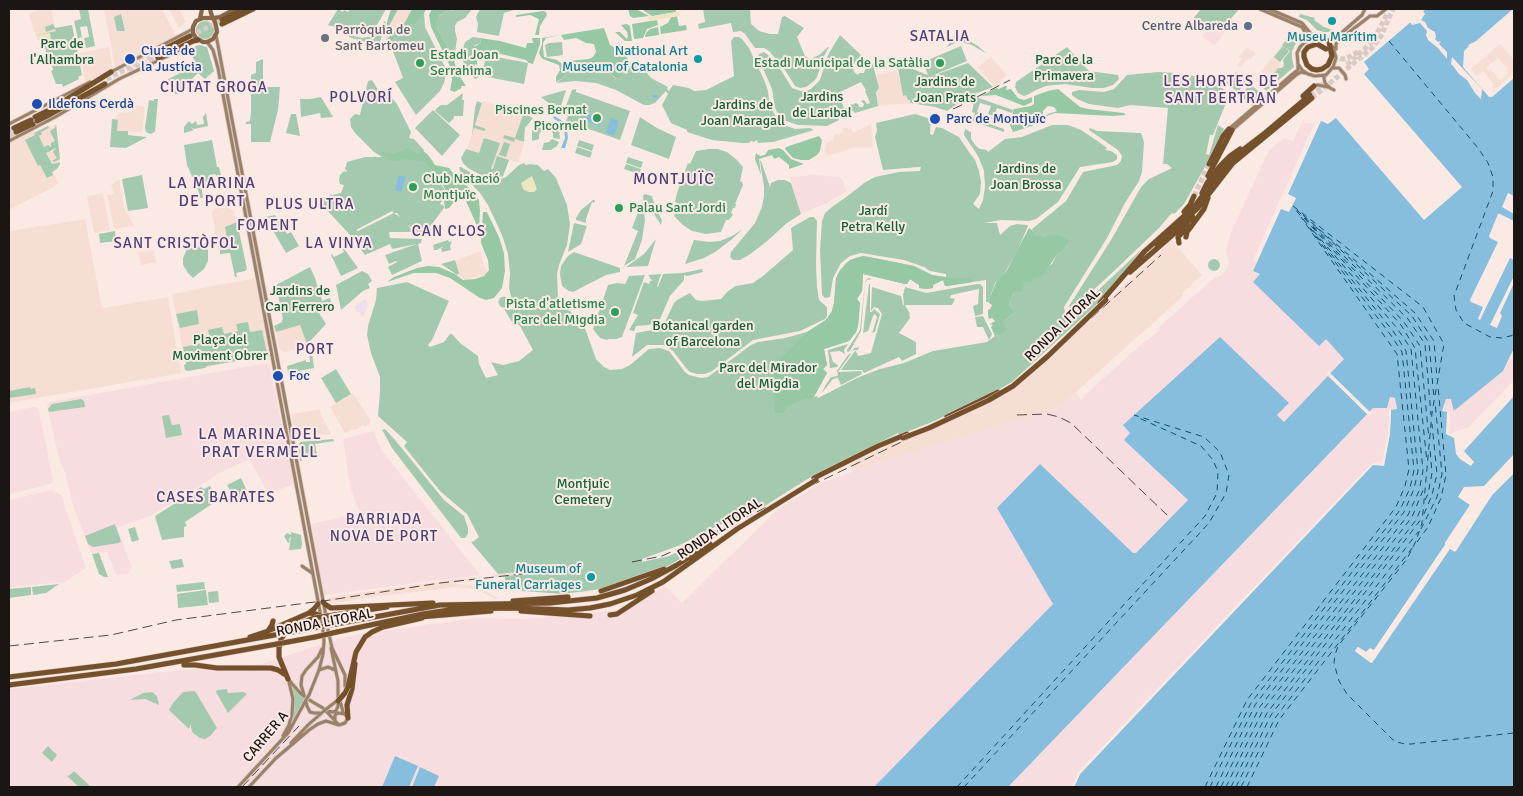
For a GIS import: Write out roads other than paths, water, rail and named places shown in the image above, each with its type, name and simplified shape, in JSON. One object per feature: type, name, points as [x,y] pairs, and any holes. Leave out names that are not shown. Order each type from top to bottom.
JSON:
[{"type":"highway","points":[[222,21],[242,9]]},
{"type":"highway","points":[[222,21],[249,9]]},
{"type":"highway","points":[[222,21],[255,9]]},
{"type":"highway","points":[[155,56],[190,37]]},
{"type":"highway","points":[[155,56],[193,40],[199,40]]},
{"type":"highway","points":[[1326,49],[1318,44],[1310,46],[1304,52],[1304,61],[1308,67],[1320,70],[1330,63],[1332,58],[1328,41]]},
{"type":"highway","points":[[57,109],[112,72]]},
{"type":"highway","points":[[15,130],[102,84]]},
{"type":"highway","points":[[1128,272],[1154,238],[1188,209],[1207,182],[1230,156],[1258,135],[1314,86]]},
{"type":"highway","name":"RONDA LITORAL","points":[[515,607],[570,599],[597,598],[642,583],[677,565],[815,479],[869,450],[937,424],[1013,386],[1079,327],[1107,298],[1128,272],[1153,243],[1194,207],[1224,167],[1235,156],[1311,96],[1233,163],[1198,208],[1128,272]]},
{"type":"highway","points":[[1198,195],[1230,130]]},
{"type":"highway","points":[[1209,164],[1223,136],[1230,130]]},
{"type":"highway","points":[[1240,149],[1262,136]]},
{"type":"highway","points":[[1186,236],[1204,209],[1210,193]]},
{"type":"highway","points":[[1128,272],[1196,215],[1194,220],[1179,236],[1179,243]]},
{"type":"highway","name":"RONDA LITORAL","points":[[9,677],[116,664],[430,606],[457,604],[562,610],[610,604],[644,592],[672,576],[736,528]]},
{"type":"highway","points":[[601,591],[677,565]]},
{"type":"highway","points":[[610,615],[617,614],[672,576]]},
{"type":"highway","points":[[211,647],[249,638],[268,631],[309,613],[320,603],[331,608],[458,601],[590,616]]},
{"type":"highway","points":[[288,680],[284,674],[279,654],[279,645],[282,636],[292,626],[314,618],[415,604]]},
{"type":"highway","points":[[372,617],[422,604]]},
{"type":"highway","points":[[390,622],[500,606]]},
{"type":"highway","name":"RONDA LITORAL","points":[[9,685],[136,670],[315,637],[446,610],[500,606]]},
{"type":"highway","points":[[309,613],[320,616],[327,622]]},
{"type":"highway","points":[[338,699],[345,693],[357,648],[365,637],[375,630],[430,616]]},
{"type":"highway","points":[[268,631],[273,621]]},
{"type":"highway","points":[[347,716],[347,705],[354,680],[357,648]]},
{"type":"highway","points":[[136,670],[190,664],[217,668],[274,668],[284,674]]},
{"type":"main road","points":[[9,141],[57,116],[155,56],[192,29],[194,24],[200,19],[202,9]]},
{"type":"main road","points":[[210,9],[216,32],[220,72],[243,194],[261,276],[274,358]]},
{"type":"main road","points":[[200,19],[212,19],[235,9]]},
{"type":"main road","points":[[192,29],[194,35],[199,40],[207,42],[213,39],[216,32],[223,26],[255,9]]},
{"type":"main road","points":[[1260,9],[1302,27],[1306,34],[1304,43]]},
{"type":"main road","points":[[1269,9],[1300,22],[1312,34],[1328,41],[1336,51]]},
{"type":"main road","points":[[1328,41],[1338,36],[1361,16],[1365,9],[1370,16]]},
{"type":"main road","points":[[1329,88],[1324,80],[1336,61],[1336,44],[1370,16],[1377,16],[1386,9]]},
{"type":"main road","points":[[1230,130],[1294,73],[1298,68],[1297,54],[1300,47],[1311,39],[1320,38]]},
{"type":"main road","points":[[207,42],[214,53],[220,72]]},
{"type":"main road","points":[[9,124],[112,72],[155,56]]},
{"type":"main road","points":[[1298,64],[1302,70],[1318,81],[1314,86]]},
{"type":"main road","points":[[1333,68],[1338,68],[1346,79]]},
{"type":"main road","points":[[1253,110],[1296,75],[1302,72],[1306,73]]},
{"type":"main road","points":[[1313,76],[1326,75]]},
{"type":"main road","points":[[1314,86],[1318,85],[1334,90]]},
{"type":"main road","points":[[243,194],[256,277],[274,358],[320,603]]},
{"type":"main road","points":[[256,277],[261,276]]},
{"type":"main road","points":[[288,680],[307,700],[328,711],[335,712],[338,708],[337,673],[327,622],[312,573],[290,440]]},
{"type":"main road","points":[[302,566],[312,573]]},
{"type":"main road","name":"CARRER A","points":[[238,787],[291,729],[307,700],[323,654],[324,641],[320,603]]},
{"type":"main road","points":[[321,713],[310,712],[302,690],[301,678],[320,655],[324,641]]},
{"type":"main road","points":[[330,641],[344,672],[346,686]]},
{"type":"main road","points":[[319,670],[330,667],[337,673]]},
{"type":"main road","points":[[278,745],[290,725],[292,699],[288,680]]},
{"type":"main road","points":[[338,699],[347,716]]},
{"type":"main road","name":"CARRER A","points":[[248,787],[308,724],[338,699]]},
{"type":"main road","points":[[322,707],[338,725]]},
{"type":"main road","points":[[335,720],[335,715],[338,713],[342,712],[347,716]]},
{"type":"main road","points":[[275,760],[318,724],[328,721],[338,725],[344,724],[347,716]]},
{"type":"main road","points":[[242,782],[248,787]]},
{"type":"water","points":[[1426,9],[1513,9],[1476,41],[1468,45],[1464,51],[1463,67],[1489,97],[1492,97],[1514,78],[1514,196],[1508,193],[1502,207],[1514,214],[1514,221],[1498,214],[1489,236],[1498,242],[1470,300],[1483,307],[1478,319],[1480,320],[1510,258],[1514,260],[1514,276],[1490,325],[1497,328],[1502,316],[1500,313],[1514,283],[1514,348],[1503,371],[1454,409],[1454,412],[1451,399],[1446,399],[1442,411],[1447,412],[1446,434],[1454,438],[1456,454],[1471,466],[1474,462],[1464,451],[1514,396],[1514,454],[1484,486],[1464,487],[1458,497],[1470,505],[1445,545],[1374,650],[1366,652],[1358,647],[1355,651],[1371,663],[1450,548],[1456,551],[1492,495],[1514,473],[1514,787],[1074,787],[1080,774],[1373,464],[1384,465],[1390,433],[1391,410],[1397,409],[1395,398],[1390,397],[1387,408],[1373,408],[1008,787],[874,787],[1053,604],[997,508],[1040,464],[1133,553],[1136,553],[1188,500],[1124,440],[1130,433],[1123,425],[1220,337],[1289,403],[1277,415],[1284,422],[1344,359],[1326,339],[1319,346],[1253,282],[1260,274],[1253,271],[1281,209],[1289,212],[1296,198],[1288,194],[1321,121],[1328,124],[1336,118],[1424,220],[1462,187],[1364,74],[1369,69],[1364,62]]},
{"type":"water","points":[[588,114],[602,119],[600,126],[585,121]]},
{"type":"water","points":[[554,116],[561,120],[567,130],[568,138],[565,148],[561,148],[565,138],[564,130],[559,122],[553,118]]},
{"type":"water","points":[[611,118],[619,121],[614,136],[606,133]]},
{"type":"water","points":[[399,175],[406,177],[401,192],[395,190]]},
{"type":"water","points":[[395,756],[418,766],[409,787],[382,787]]},
{"type":"water","points":[[420,767],[439,776],[434,787],[412,787]]},
{"type":"waterway","points":[[1184,86],[1188,81]]},
{"type":"waterway","points":[[653,96],[657,97]]},
{"type":"tunnel","points":[[1312,98],[1373,47],[1381,36],[1393,9]]},
{"type":"tunnel","points":[[1347,65],[1373,41],[1387,14]]},
{"type":"tunnel","points":[[190,36],[222,20]]},
{"type":"tunnel","points":[[1333,56],[1345,59],[1358,52]]},
{"type":"tunnel","points":[[100,83],[156,53]]},
{"type":"tunnel","points":[[129,71],[155,57]]},
{"type":"tunnel","points":[[1310,95],[1323,84]]},
{"type":"tunnel","points":[[9,131],[14,128]]},
{"type":"tunnel","points":[[9,136],[16,132]]},
{"type":"tunnel","points":[[1194,196],[1209,164]]},
{"type":"railway","points":[[977,97],[1010,80]]},
{"type":"railway","points":[[953,109],[966,103]]},
{"type":"railway","points":[[632,562],[662,556],[707,536],[1009,390],[1161,255]]},
{"type":"railway","points":[[1017,415],[1047,414],[1071,423],[1167,515]]},
{"type":"railway","points":[[9,646],[111,635],[176,620],[330,600],[440,583],[540,572]]},
{"type":"railway","points":[[242,787],[299,726]]},
{"type":"place","name":"Museu Marítim","points":[[1332,21]]},
{"type":"place","name":"Centre Albareda","points":[[1248,26]]},
{"type":"place","name":"Parròquia de Sant Bartomeu","points":[[325,38]]},
{"type":"place","name":"Ciutat de la Justícia","points":[[130,59]]},
{"type":"place","name":"National Art Museum of Catalonia","points":[[698,59]]},
{"type":"place","name":"Estadi Joan Serrahima","points":[[420,63]]},
{"type":"place","name":"Estadi Municipal de la Satàlia","points":[[940,63]]},
{"type":"place","name":"Ildefons Cerdà","points":[[37,104]]},
{"type":"place","name":"Piscines Bernat Picornell","points":[[597,118]]},
{"type":"place","name":"Parc de Montjuïc","points":[[935,119]]},
{"type":"place","name":"Club Natació Montjuïc","points":[[413,187]]},
{"type":"place","name":"Palau Sant Jordi","points":[[619,208]]},
{"type":"place","name":"Pista d'atletisme Parc del Migdia","points":[[615,312]]},
{"type":"place","name":"Foc","points":[[278,376]]},
{"type":"place","name":"Museum of Funeral Carriages","points":[[591,577]]},
{"type":"district","name":"SATALIA","points":[[940,37]]},
{"type":"district","name":"CIUTAT GROGA","points":[[214,88]]},
{"type":"district","name":"LES HORTES DE SANT BERTRAN","points":[[1221,90]]},
{"type":"district","name":"POLVORÍ","points":[[361,98]]},
{"type":"district","name":"MONTJUÏC","points":[[674,180]]},
{"type":"district","name":"LA MARINA DE PORT","points":[[212,193]]},
{"type":"district","name":"PLUS ULTRA","points":[[310,205]]},
{"type":"district","name":"FOMENT","points":[[268,226]]},
{"type":"district","name":"CAN CLOS","points":[[449,232]]},
{"type":"district","name":"SANT CRISTÒFOL","points":[[176,244]]},
{"type":"district","name":"LA VINYA","points":[[339,244]]},
{"type":"district","name":"PORT","points":[[315,350]]},
{"type":"district","name":"LA MARINA DEL PRAT VERMELL","points":[[260,444]]},
{"type":"district","name":"CASES BARATES","points":[[216,498]]},
{"type":"district","name":"BARRIADA NOVA DE PORT","points":[[384,528]]},
{"type":"park label","name":"Parc de l'Alhambra","points":[[62,52]]},
{"type":"park label","name":"Parc de la Primavera","points":[[1064,68]]},
{"type":"park label","name":"Jardins de Joan Prats","points":[[945,90]]},
{"type":"park label","name":"Jardins de Laribal","points":[[822,105]]},
{"type":"park label","name":"Jardins de Joan Maragall","points":[[743,114]]},
{"type":"park label","name":"Jardins de Joan Brossa","points":[[1026,177]]},
{"type":"park label","name":"Jardí Petra Kelly","points":[[873,220]]},
{"type":"park label","name":"Jardins de Can Ferrero","points":[[300,300]]},
{"type":"park label","name":"Botanical garden of Barcelona","points":[[703,334]]},
{"type":"park label","name":"Plaça del Moviment Obrer","points":[[220,348]]},
{"type":"park label","name":"Parc del Mirador del Migdia","points":[[768,376]]},
{"type":"park label","name":"Montjuic Cemetery","points":[[583,492]]}]
